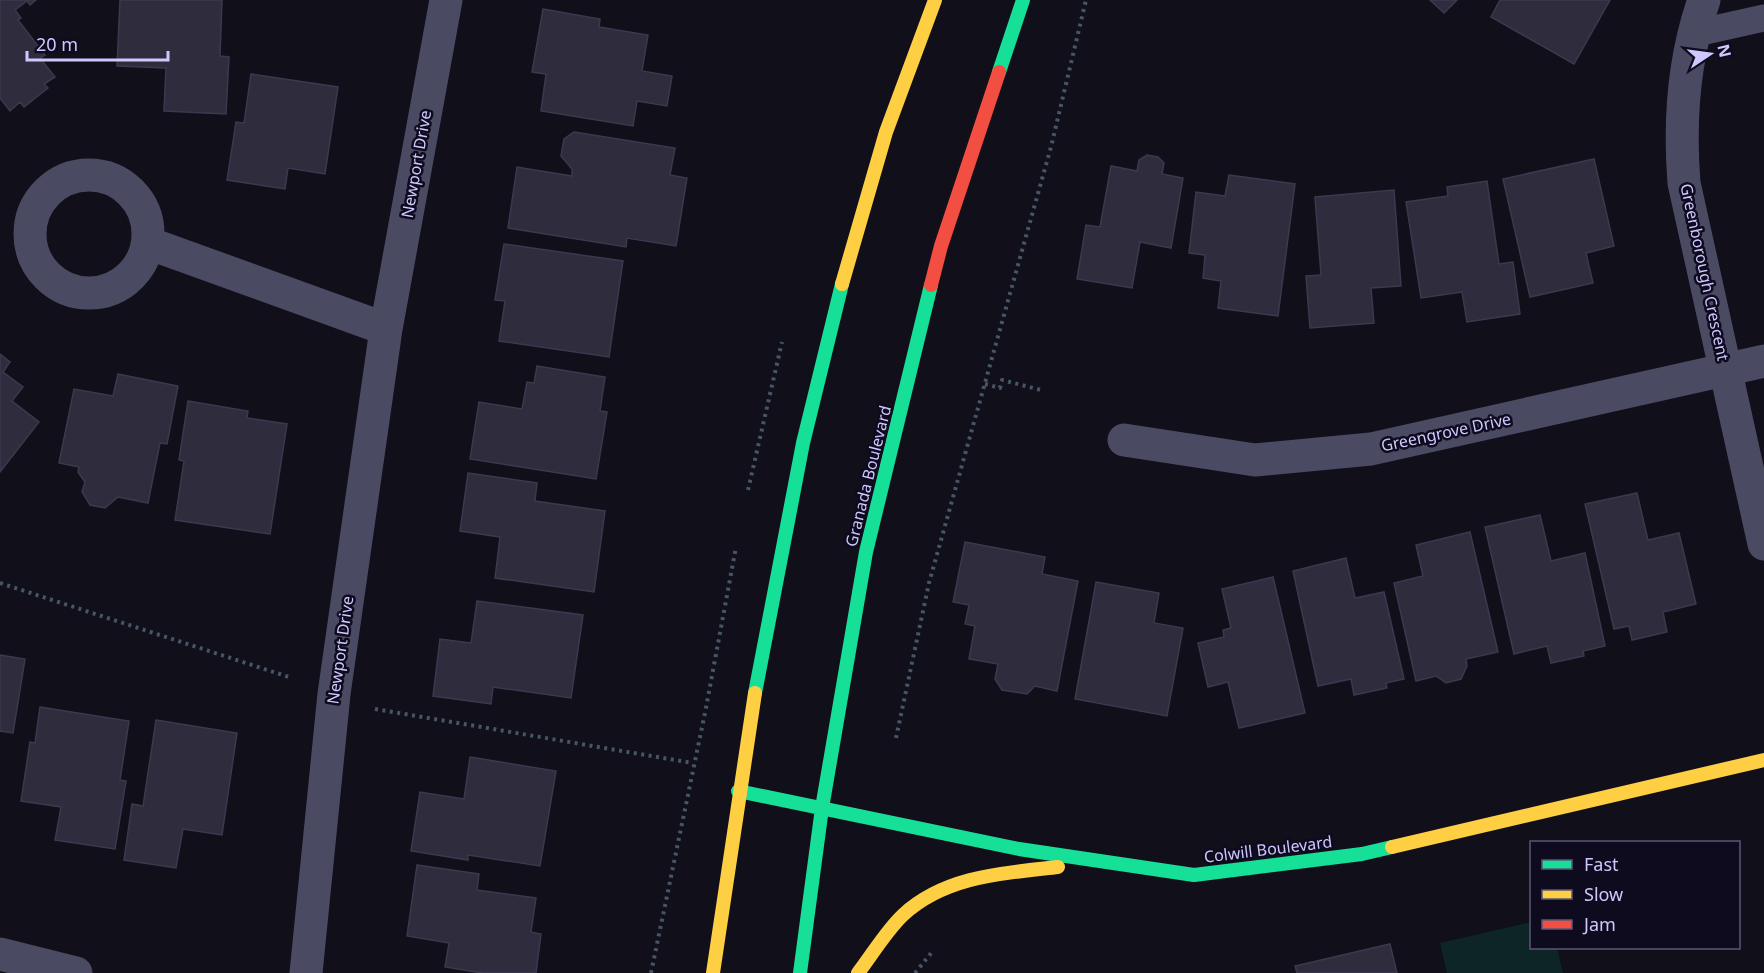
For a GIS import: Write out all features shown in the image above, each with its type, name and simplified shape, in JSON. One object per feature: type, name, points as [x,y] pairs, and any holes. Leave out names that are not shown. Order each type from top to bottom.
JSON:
[{"type":"main road","points":[[713,973],[738,791],[774,580],[827,345],[886,131],[935,0]]},
{"type":"main road","name":"Granada Boulevard","points":[[800,973],[822,808],[866,552],[938,257],[1023,0]]},
{"type":"main road","name":"Colwill Boulevard","points":[[738,791],[1019,849],[1194,875],[1362,854],[1764,760]]},
{"type":"main road","points":[[858,973],[903,915],[934,894],[978,876],[1102,862]]},
{"type":"street","name":"Newport Drive","points":[[306,973],[334,694],[386,329],[446,0]]},
{"type":"street","name":"Greenborough Crescent","points":[[1704,0],[1692,34],[1684,87],[1681,136],[1684,183],[1764,544]]},
{"type":"street","points":[[148,243],[386,329]]},
{"type":"street","name":"Greengrove Drive","points":[[1124,440],[1255,460],[1371,449],[1764,362]]},
{"type":"street","points":[[0,954],[76,973]]},
{"type":"lane","points":[[1692,34],[1764,18]]},
{"type":"path","points":[[896,738],[930,583],[1051,147],[1086,0]]},
{"type":"path","points":[[985,384],[1000,388],[1002,380],[1041,390]]},
{"type":"path","points":[[0,583],[292,678]]},
{"type":"path","points":[[651,973],[706,708]]},
{"type":"path","points":[[373,709],[693,763]]},
{"type":"path","points":[[915,973],[932,952]]},
{"type":"green space","points":[[1530,922],[1530,949],[1557,949],[1563,973],[1447,973],[1440,943]]},
{"type":"building","points":[[0,0],[36,0],[30,5],[27,1],[15,10],[21,18],[18,20],[45,55],[40,58],[55,77],[44,84],[48,88],[24,107],[20,102],[10,111],[0,98]]},
{"type":"building","points":[[120,0],[222,0],[220,56],[229,57],[226,114],[164,111],[166,68],[117,66]]},
{"type":"building","points":[[1430,0],[1457,0],[1444,13]]},
{"type":"building","points":[[1500,0],[1610,0],[1574,64],[1491,17]]},
{"type":"building","points":[[543,9],[600,19],[599,27],[648,35],[642,71],[672,76],[667,106],[637,101],[633,126],[541,111],[546,74],[532,72]]},
{"type":"building","points":[[251,74],[338,87],[325,174],[288,168],[285,189],[227,180],[236,122],[244,123]]},
{"type":"building","points":[[574,132],[675,148],[670,175],[687,178],[676,246],[627,238],[626,247],[508,228],[517,167],[572,176],[572,169],[561,156],[564,139]]},
{"type":"building","points":[[1147,155],[1158,157],[1164,163],[1162,174],[1183,178],[1171,248],[1140,242],[1132,288],[1077,279],[1086,225],[1100,227],[1111,166],[1137,171],[1139,160]]},
{"type":"building","points":[[1594,159],[1614,246],[1586,253],[1593,283],[1530,297],[1503,179]]},
{"type":"building","points":[[1229,175],[1295,184],[1278,316],[1218,308],[1221,281],[1203,278],[1205,255],[1189,253],[1196,192],[1225,196]]},
{"type":"building","points":[[1487,181],[1499,264],[1513,262],[1520,314],[1467,322],[1462,292],[1421,298],[1406,202],[1448,196],[1447,187]]},
{"type":"building","points":[[1394,190],[1401,286],[1371,288],[1374,323],[1310,328],[1306,276],[1321,275],[1315,197]]},
{"type":"building","points":[[504,244],[623,261],[609,357],[499,341],[505,301],[495,300]]},
{"type":"building","points":[[0,354],[10,362],[3,372],[23,387],[12,401],[39,422],[0,472]]},
{"type":"building","points":[[537,366],[605,377],[600,411],[607,412],[596,479],[470,459],[479,402],[522,409],[527,382],[534,383]]},
{"type":"building","points":[[118,374],[178,386],[167,444],[160,443],[148,503],[118,497],[105,508],[90,505],[82,492],[85,482],[78,472],[79,467],[59,463],[74,389],[113,396]]},
{"type":"building","points":[[188,401],[248,411],[247,418],[287,424],[270,534],[175,520],[184,461],[179,460]]},
{"type":"building","points":[[468,473],[537,483],[535,501],[605,511],[594,592],[495,578],[500,537],[460,531]]},
{"type":"building","points":[[1637,493],[1648,540],[1679,533],[1696,604],[1663,612],[1667,632],[1632,640],[1629,626],[1614,629],[1585,504]]},
{"type":"building","points":[[1540,515],[1551,561],[1585,553],[1605,646],[1583,651],[1584,656],[1551,663],[1547,646],[1514,654],[1485,527]]},
{"type":"building","points":[[1470,532],[1498,652],[1466,659],[1467,666],[1461,679],[1446,683],[1436,676],[1416,681],[1394,583],[1423,576],[1416,545]]},
{"type":"building","points":[[965,542],[1045,557],[1042,574],[1078,581],[1057,691],[1035,686],[1027,694],[1002,690],[995,679],[998,664],[969,659],[975,626],[965,624],[969,605],[953,602]]},
{"type":"building","points":[[1346,558],[1355,598],[1384,592],[1404,679],[1386,683],[1387,688],[1354,695],[1351,679],[1318,686],[1293,571]]},
{"type":"building","points":[[1273,577],[1305,713],[1239,728],[1228,682],[1208,687],[1198,643],[1224,637],[1223,630],[1231,628],[1222,589]]},
{"type":"building","points":[[1096,582],[1159,593],[1154,623],[1183,628],[1167,716],[1075,699]]},
{"type":"building","points":[[477,601],[583,615],[571,698],[493,687],[491,704],[433,696],[440,639],[471,643]]},
{"type":"building","points":[[0,655],[25,659],[13,733],[0,731]]},
{"type":"building","points":[[40,707],[129,721],[120,780],[126,781],[115,849],[55,840],[61,807],[21,801],[30,742],[35,743]]},
{"type":"building","points":[[156,720],[237,733],[222,835],[183,829],[176,868],[124,860],[132,804],[143,806]]},
{"type":"building","points":[[470,757],[556,771],[540,866],[468,855],[468,860],[411,851],[420,792],[464,799]]},
{"type":"building","points":[[417,865],[479,874],[477,890],[536,898],[531,932],[541,934],[536,973],[482,973],[445,967],[449,943],[407,936]]},
{"type":"building","points":[[1390,944],[1397,973],[1297,973],[1295,966]]},
{"type":"traffic: fast","points":[[999,72],[1023,0]]},
{"type":"traffic: fast","points":[[755,693],[803,443],[842,284]]},
{"type":"traffic: fast","points":[[800,973],[822,808],[866,552],[931,285]]},
{"type":"traffic: fast","points":[[738,791],[1019,849],[1194,875],[1362,854],[1392,847]]},
{"type":"traffic: slow","points":[[842,284],[886,132],[935,0]]},
{"type":"traffic: slow","points":[[713,973],[755,693]]},
{"type":"traffic: slow","points":[[1392,847],[1764,760]]},
{"type":"traffic: slow","points":[[858,973],[897,921],[920,902],[937,892],[976,879],[1058,867]]},
{"type":"traffic: jam","points":[[931,285],[941,246],[999,72]]}]
